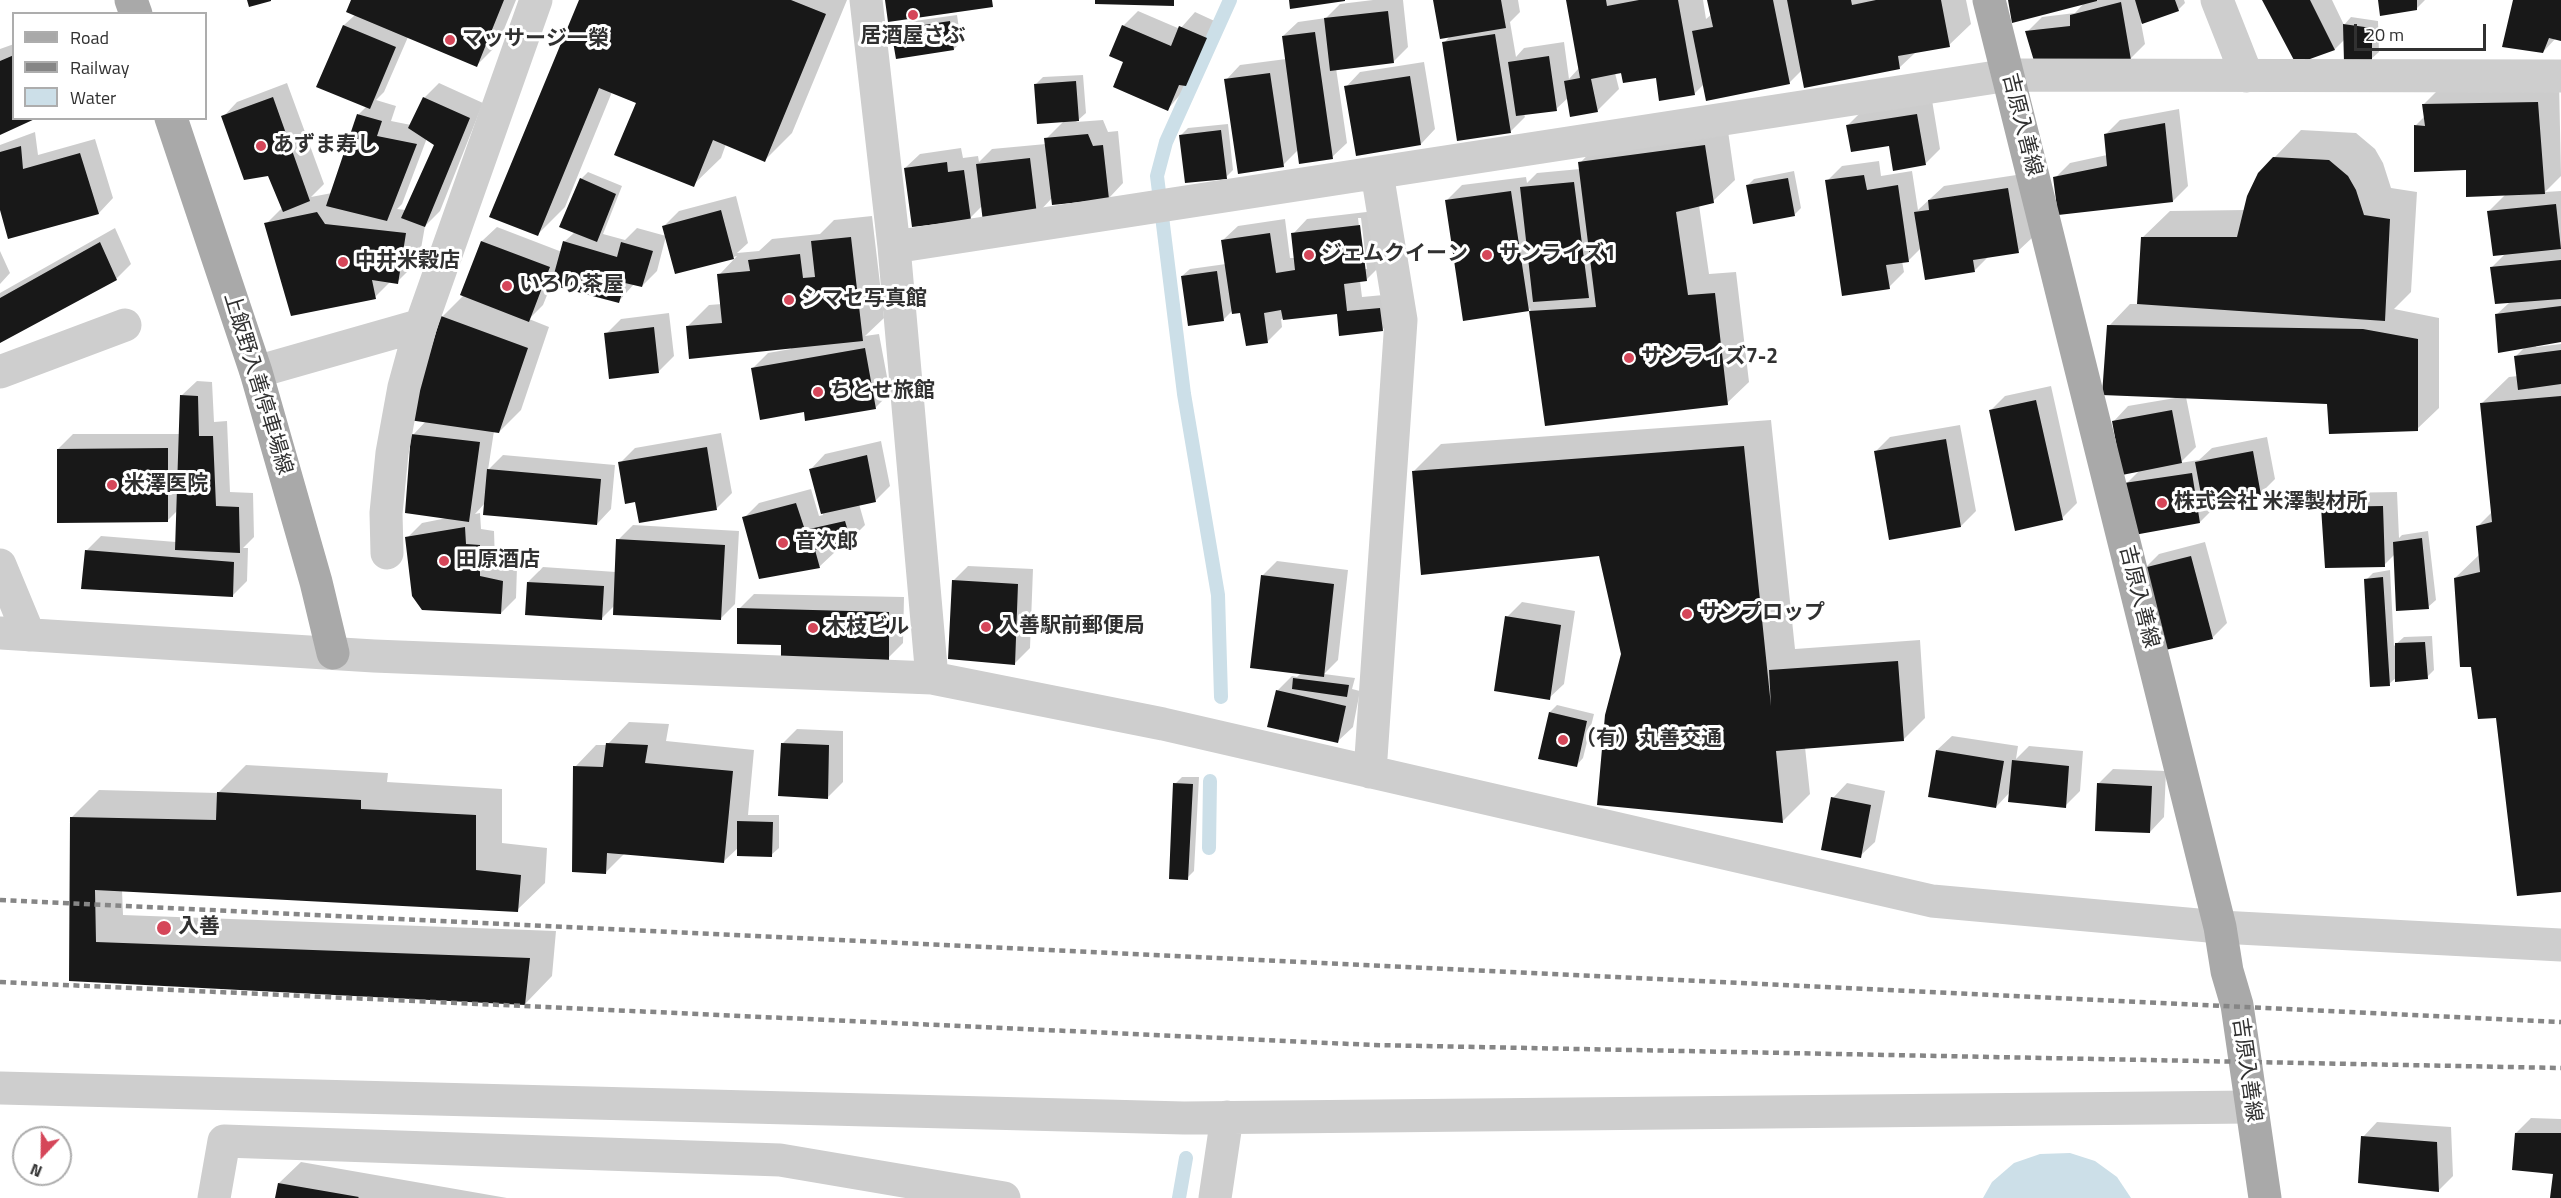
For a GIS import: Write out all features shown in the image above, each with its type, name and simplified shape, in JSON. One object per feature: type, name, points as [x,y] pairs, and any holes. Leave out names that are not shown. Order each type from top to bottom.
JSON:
[{"type":"main road","name":"吉原入善線","points":[[1989,0],[2220,927],[2227,971],[2237,1005],[2265,1198]]},
{"type":"main road","name":"上飯野入善停車場線","points":[[172,120],[256,372],[316,582],[333,653]]},
{"type":"street","points":[[387,553],[386,513],[392,453],[404,387],[421,325],[536,0]]},
{"type":"street","points":[[866,0],[894,247],[932,678]]},
{"type":"street","points":[[2217,0],[2247,76]]},
{"type":"street","points":[[894,247],[2009,75],[2463,74],[2561,76]]},
{"type":"street","points":[[1370,772],[1401,320],[1377,173]]},
{"type":"street","points":[[0,372],[125,325]]},
{"type":"street","points":[[256,372],[421,325]]},
{"type":"street","points":[[0,565],[14,634],[333,653],[932,678],[1163,724],[1932,901],[2220,927],[2561,945]]},
{"type":"street","points":[[0,1088],[1227,1117],[1731,1114],[2036,1107],[2251,1107]]},
{"type":"street","points":[[1215,1198],[1227,1117]]},
{"type":"street","points":[[214,1198],[224,1141],[780,1160],[1004,1198]]},
{"type":"water","points":[[2070,1153],[2095,1161],[2117,1177],[2131,1198],[1983,1198],[1992,1182],[2014,1163],[2040,1154]]},
{"type":"building","points":[[247,0],[271,0],[271,1],[249,7]]},
{"type":"building","name":"マッサージ一榮","points":[[351,0],[504,0],[477,67],[346,12]]},
{"type":"building","points":[[579,0],[791,0],[826,14],[765,162],[713,140],[694,187],[614,155],[636,103],[599,88],[538,236],[489,217]]},
{"type":"building","name":"居酒屋さぶ","points":[[885,0],[992,0],[993,7],[888,22]]},
{"type":"building","points":[[1095,0],[1174,0],[1174,6],[1095,4]]},
{"type":"building","points":[[1289,0],[1345,0],[1345,1],[1290,9]]},
{"type":"building","points":[[1433,0],[1501,0],[1506,28],[1440,39]]},
{"type":"building","points":[[1566,0],[1606,0],[1607,6],[1639,0],[1678,0],[1695,95],[1659,101],[1656,78],[1623,83],[1621,73],[1591,79],[1598,112],[1570,117],[1564,81],[1580,78]]},
{"type":"building","points":[[1707,0],[1773,0],[1790,84],[1706,101],[1692,31],[1713,27]]},
{"type":"building","points":[[1787,0],[1851,0],[1852,5],[1876,0],[1941,0],[1950,47],[1898,56],[1900,69],[1804,88]]},
{"type":"building","points":[[2008,0],[2097,0],[2097,1],[2012,23]]},
{"type":"building","points":[[2135,0],[2175,0],[2179,11],[2142,24]]},
{"type":"building","points":[[2262,0],[2310,0],[2335,50],[2296,64]]},
{"type":"building","points":[[2378,0],[2417,0],[2417,10],[2380,16]]},
{"type":"building","points":[[2513,0],[2561,0],[2561,41],[2549,38],[2543,53],[2502,47]]},
{"type":"building","points":[[2121,2],[2131,60],[2034,61],[2025,31],[2070,26],[2070,15]]},
{"type":"building","points":[[1388,11],[1394,63],[1330,71],[1324,18]]},
{"type":"building","points":[[950,21],[954,50],[896,59],[891,30]]},
{"type":"building","points":[[2343,24],[2372,28],[2372,60],[2344,62]]},
{"type":"building","points":[[343,25],[396,47],[370,109],[316,87]]},
{"type":"building","points":[[1122,25],[1171,46],[1179,26],[1207,38],[1186,86],[1179,85],[1168,111],[1113,87],[1123,62],[1109,56]]},
{"type":"building","points":[[1315,32],[1333,159],[1299,164],[1282,36]]},
{"type":"building","points":[[1495,34],[1511,133],[1457,141],[1442,42]]},
{"type":"building","points":[[12,56],[12,120],[33,120],[0,135],[0,61]]},
{"type":"building","points":[[1549,56],[1557,111],[1516,116],[1508,62]]},
{"type":"building","points":[[1270,73],[1284,167],[1238,174],[1224,79]]},
{"type":"building","points":[[1410,76],[1421,145],[1356,156],[1344,86]]},
{"type":"building","points":[[1076,81],[1079,121],[1037,124],[1034,84]]},
{"type":"building","name":"あずま寿し","points":[[273,97],[310,201],[283,212],[268,176],[244,180],[221,116]]},
{"type":"building","points":[[423,97],[470,118],[425,227],[401,218],[434,145],[408,128]]},
{"type":"building","points":[[2538,102],[2545,194],[2466,197],[2466,170],[2414,172],[2414,125],[2425,126],[2422,104]]},
{"type":"building","points":[[357,114],[382,121],[377,136],[417,144],[387,221],[326,206]]},
{"type":"building","points":[[1917,114],[1926,165],[1893,171],[1889,146],[1851,152],[1846,125]]},
{"type":"building","points":[[2165,123],[2173,202],[2058,215],[2053,177],[2107,166],[2104,134]]},
{"type":"building","points":[[1221,130],[1227,179],[1185,183],[1179,135]]},
{"type":"building","points":[[1088,134],[1093,146],[1103,145],[1109,199],[1052,205],[1044,138]]},
{"type":"building","points":[[1705,145],[1714,203],[1676,212],[1688,295],[1715,293],[1728,405],[1545,426],[1529,311],[1596,307],[1578,162]]},
{"type":"building","points":[[21,146],[23,169],[80,153],[99,214],[8,239],[0,210],[0,152]]},
{"type":"building","points":[[2273,157],[2329,160],[2348,176],[2356,190],[2364,215],[2390,219],[2385,321],[2137,304],[2141,237],[2237,237],[2247,196],[2258,173]]},
{"type":"building","points":[[1030,158],[1037,215],[983,222],[976,164]]},
{"type":"building","points":[[947,162],[948,172],[964,170],[971,220],[912,227],[904,168]]},
{"type":"building","points":[[1864,175],[1867,190],[1898,185],[1909,262],[1886,265],[1890,289],[1842,296],[1825,180]]},
{"type":"building","points":[[580,178],[616,194],[597,242],[559,227]]},
{"type":"building","points":[[1788,178],[1795,216],[1753,224],[1746,185]]},
{"type":"building","points":[[1574,182],[1589,298],[1533,302],[1520,187]]},
{"type":"building","points":[[2008,188],[2019,253],[1973,260],[1975,272],[1925,280],[1914,212],[1929,210],[1928,200]]},
{"type":"building","name":"サンライズ1","points":[[1511,191],[1529,311],[1463,321],[1445,200]]},
{"type":"building","points":[[2556,204],[2561,249],[2493,256],[2487,211]]},
{"type":"building","points":[[721,210],[734,259],[675,274],[662,226]]},
{"type":"building","points":[[317,212],[325,224],[406,233],[398,284],[372,280],[376,299],[291,316],[264,223]]},
{"type":"building","points":[[1360,225],[1367,281],[1344,284],[1347,311],[1380,308],[1383,331],[1339,336],[1337,314],[1283,320],[1281,310],[1264,313],[1268,343],[1246,346],[1240,313],[1232,314],[1221,240],[1270,233],[1276,273],[1295,270],[1291,233]]},
{"type":"building","name":"シマセ写真館","points":[[851,237],[863,341],[689,359],[686,326],[722,323],[717,274],[750,271],[748,260],[800,254],[803,278],[815,277],[811,241]]},
{"type":"building","points":[[481,241],[550,267],[529,322],[460,295]]},
{"type":"building","points":[[563,241],[617,257],[621,242],[653,251],[642,287],[625,283],[619,303],[551,285]]},
{"type":"building","points":[[100,242],[117,280],[0,343],[0,298]]},
{"type":"building","points":[[2561,260],[2561,299],[2495,304],[2490,267]]},
{"type":"building","points":[[1217,271],[1224,321],[1188,326],[1181,276]]},
{"type":"building","points":[[2561,306],[2561,342],[2498,353],[2495,314]]},
{"type":"building","points":[[441,316],[528,348],[499,433],[409,420]]},
{"type":"building","points":[[2107,325],[2363,329],[2418,339],[2418,431],[2329,434],[2327,404],[2102,395]]},
{"type":"building","points":[[654,327],[659,373],[609,379],[604,333]]},
{"type":"building","points":[[865,348],[876,409],[805,421],[804,412],[760,420],[751,368]]},
{"type":"building","points":[[2561,350],[2561,384],[2518,390],[2514,356]]},
{"type":"building","points":[[180,395],[198,396],[199,436],[213,436],[216,506],[239,507],[240,553],[175,550]]},
{"type":"building","points":[[2561,396],[2561,892],[2517,896],[2496,718],[2478,719],[2471,667],[2460,667],[2454,578],[2480,572],[2476,526],[2492,522],[2480,403]]},
{"type":"building","points":[[2036,400],[2063,520],[2015,531],[1989,410]]},
{"type":"building","points":[[2172,410],[2182,463],[2122,475],[2112,421]]},
{"type":"building","points":[[411,434],[480,442],[469,522],[405,513]]},
{"type":"building","points":[[1946,439],[1961,527],[1889,540],[1874,451]]},
{"type":"building","name":"サンプロップ","points":[[1744,446],[1771,706],[1769,670],[1898,661],[1904,741],[1776,751],[1783,823],[1597,805],[1605,715],[1621,654],[1599,556],[1421,575],[1412,471]]},
{"type":"building","points":[[707,447],[717,510],[639,523],[635,502],[625,504],[618,462]]},
{"type":"building","name":"米澤医院","points":[[168,448],[168,522],[57,523],[57,449]]},
{"type":"building","points":[[2253,451],[2261,495],[2203,505],[2195,462]]},
{"type":"building","points":[[867,455],[876,502],[821,514],[809,469]]},
{"type":"building","points":[[487,469],[601,479],[597,525],[483,515]]},
{"type":"building","name":"株式会社 米澤製材所","points":[[2192,473],[2200,523],[2134,535],[2124,483]]},
{"type":"building","points":[[796,503],[805,530],[845,521],[851,541],[815,550],[820,568],[759,579],[742,517]]},
{"type":"building","points":[[2383,506],[2385,567],[2325,568],[2321,507]]},
{"type":"building","name":"田原酒店","points":[[465,527],[466,544],[480,545],[480,576],[503,581],[501,614],[422,610],[412,596],[405,537]]},
{"type":"building","points":[[2422,538],[2429,609],[2396,611],[2393,542]]},
{"type":"building","points":[[616,539],[725,545],[721,620],[613,615]]},
{"type":"building","points":[[85,550],[234,562],[233,597],[81,589]]},
{"type":"building","points":[[2191,556],[2213,639],[2161,651],[2143,568]]},
{"type":"building","points":[[1261,575],[1334,584],[1324,677],[1250,668]]},
{"type":"building","points":[[2383,577],[2390,686],[2370,687],[2364,579]]},
{"type":"building","points":[[952,580],[1018,584],[1015,665],[948,659]]},
{"type":"building","points":[[527,582],[604,586],[602,620],[525,615]]},
{"type":"building","name":"木枝ビル","points":[[737,608],[889,612],[889,660],[781,658],[781,645],[737,644]]},
{"type":"building","points":[[1505,616],[1561,625],[1550,700],[1494,691]]},
{"type":"building","points":[[2425,642],[2428,679],[2395,682],[2395,643]]},
{"type":"building","points":[[1293,678],[1349,685],[1347,697],[1292,689]]},
{"type":"building","points":[[1276,690],[1346,706],[1338,743],[1267,727]]},
{"type":"building","name":"（有）丸善交通","points":[[1549,712],[1587,721],[1577,767],[1538,759]]},
{"type":"building","points":[[606,743],[648,745],[645,763],[733,771],[724,863],[607,853],[606,874],[572,872],[573,766],[603,767]]},
{"type":"building","points":[[781,743],[829,745],[828,799],[778,796]]},
{"type":"building","points":[[1936,750],[2004,761],[1996,808],[1928,797]]},
{"type":"building","points":[[2012,760],[2069,766],[2066,808],[2008,802]]},
{"type":"building","points":[[1173,783],[1193,784],[1188,880],[1169,879]]},
{"type":"building","points":[[2097,783],[2152,786],[2150,833],[2095,831]]},
{"type":"building","points":[[217,792],[361,800],[361,809],[476,815],[476,870],[521,875],[518,912],[95,890],[96,942],[530,958],[525,1005],[69,981],[70,817],[216,820]]},
{"type":"building","points":[[1831,797],[1871,805],[1861,858],[1821,850]]},
{"type":"building","points":[[737,821],[773,822],[772,857],[737,856]]},
{"type":"building","points":[[2515,1133],[2561,1133],[2561,1198],[2550,1198],[2553,1174],[2512,1170]]},
{"type":"building","points":[[2361,1136],[2437,1142],[2439,1192],[2358,1183]]},
{"type":"building","points":[[278,1183],[359,1197],[275,1198]]},
{"type":"waterway","points":[[1221,697],[1218,595],[1184,394],[1157,176],[1166,142],[1230,0]]},
{"type":"waterway","points":[[1209,848],[1210,781]]},
{"type":"waterway","points":[[1179,1198],[1186,1158]]},
{"type":"railway","points":[[0,900],[2561,1022]]},
{"type":"railway","points":[[0,982],[1373,1045],[2561,1068]]},
{"type":"place","name":"居酒屋さぶ","points":[[913,15]]},
{"type":"place","name":"マッサージ一榮","points":[[450,40]]},
{"type":"place","name":"あずま寿し","points":[[261,146]]},
{"type":"place","name":"ジェムクイーン","points":[[1309,255]]},
{"type":"place","name":"サンライズ1","points":[[1487,255]]},
{"type":"place","name":"中井米穀店","points":[[343,262]]},
{"type":"place","name":"いろり茶屋","points":[[507,286]]},
{"type":"place","name":"シマセ写真館","points":[[789,300]]},
{"type":"place","name":"サンライズ7-2","points":[[1629,358]]},
{"type":"place","name":"ちとせ旅館","points":[[818,392]]},
{"type":"place","name":"米澤医院","points":[[112,485]]},
{"type":"place","name":"株式会社 米澤製材所","points":[[2162,503]]},
{"type":"place","name":"音次郎","points":[[783,543]]},
{"type":"place","name":"田原酒店","points":[[444,561]]},
{"type":"place","name":"サンプロップ","points":[[1687,614]]},
{"type":"place","name":"入善駅前郵便局","points":[[986,627]]},
{"type":"place","name":"木枝ビル","points":[[813,628]]},
{"type":"place","name":"（有）丸善交通","points":[[1563,740]]},
{"type":"place","name":"入善","points":[[164,928]]}]
